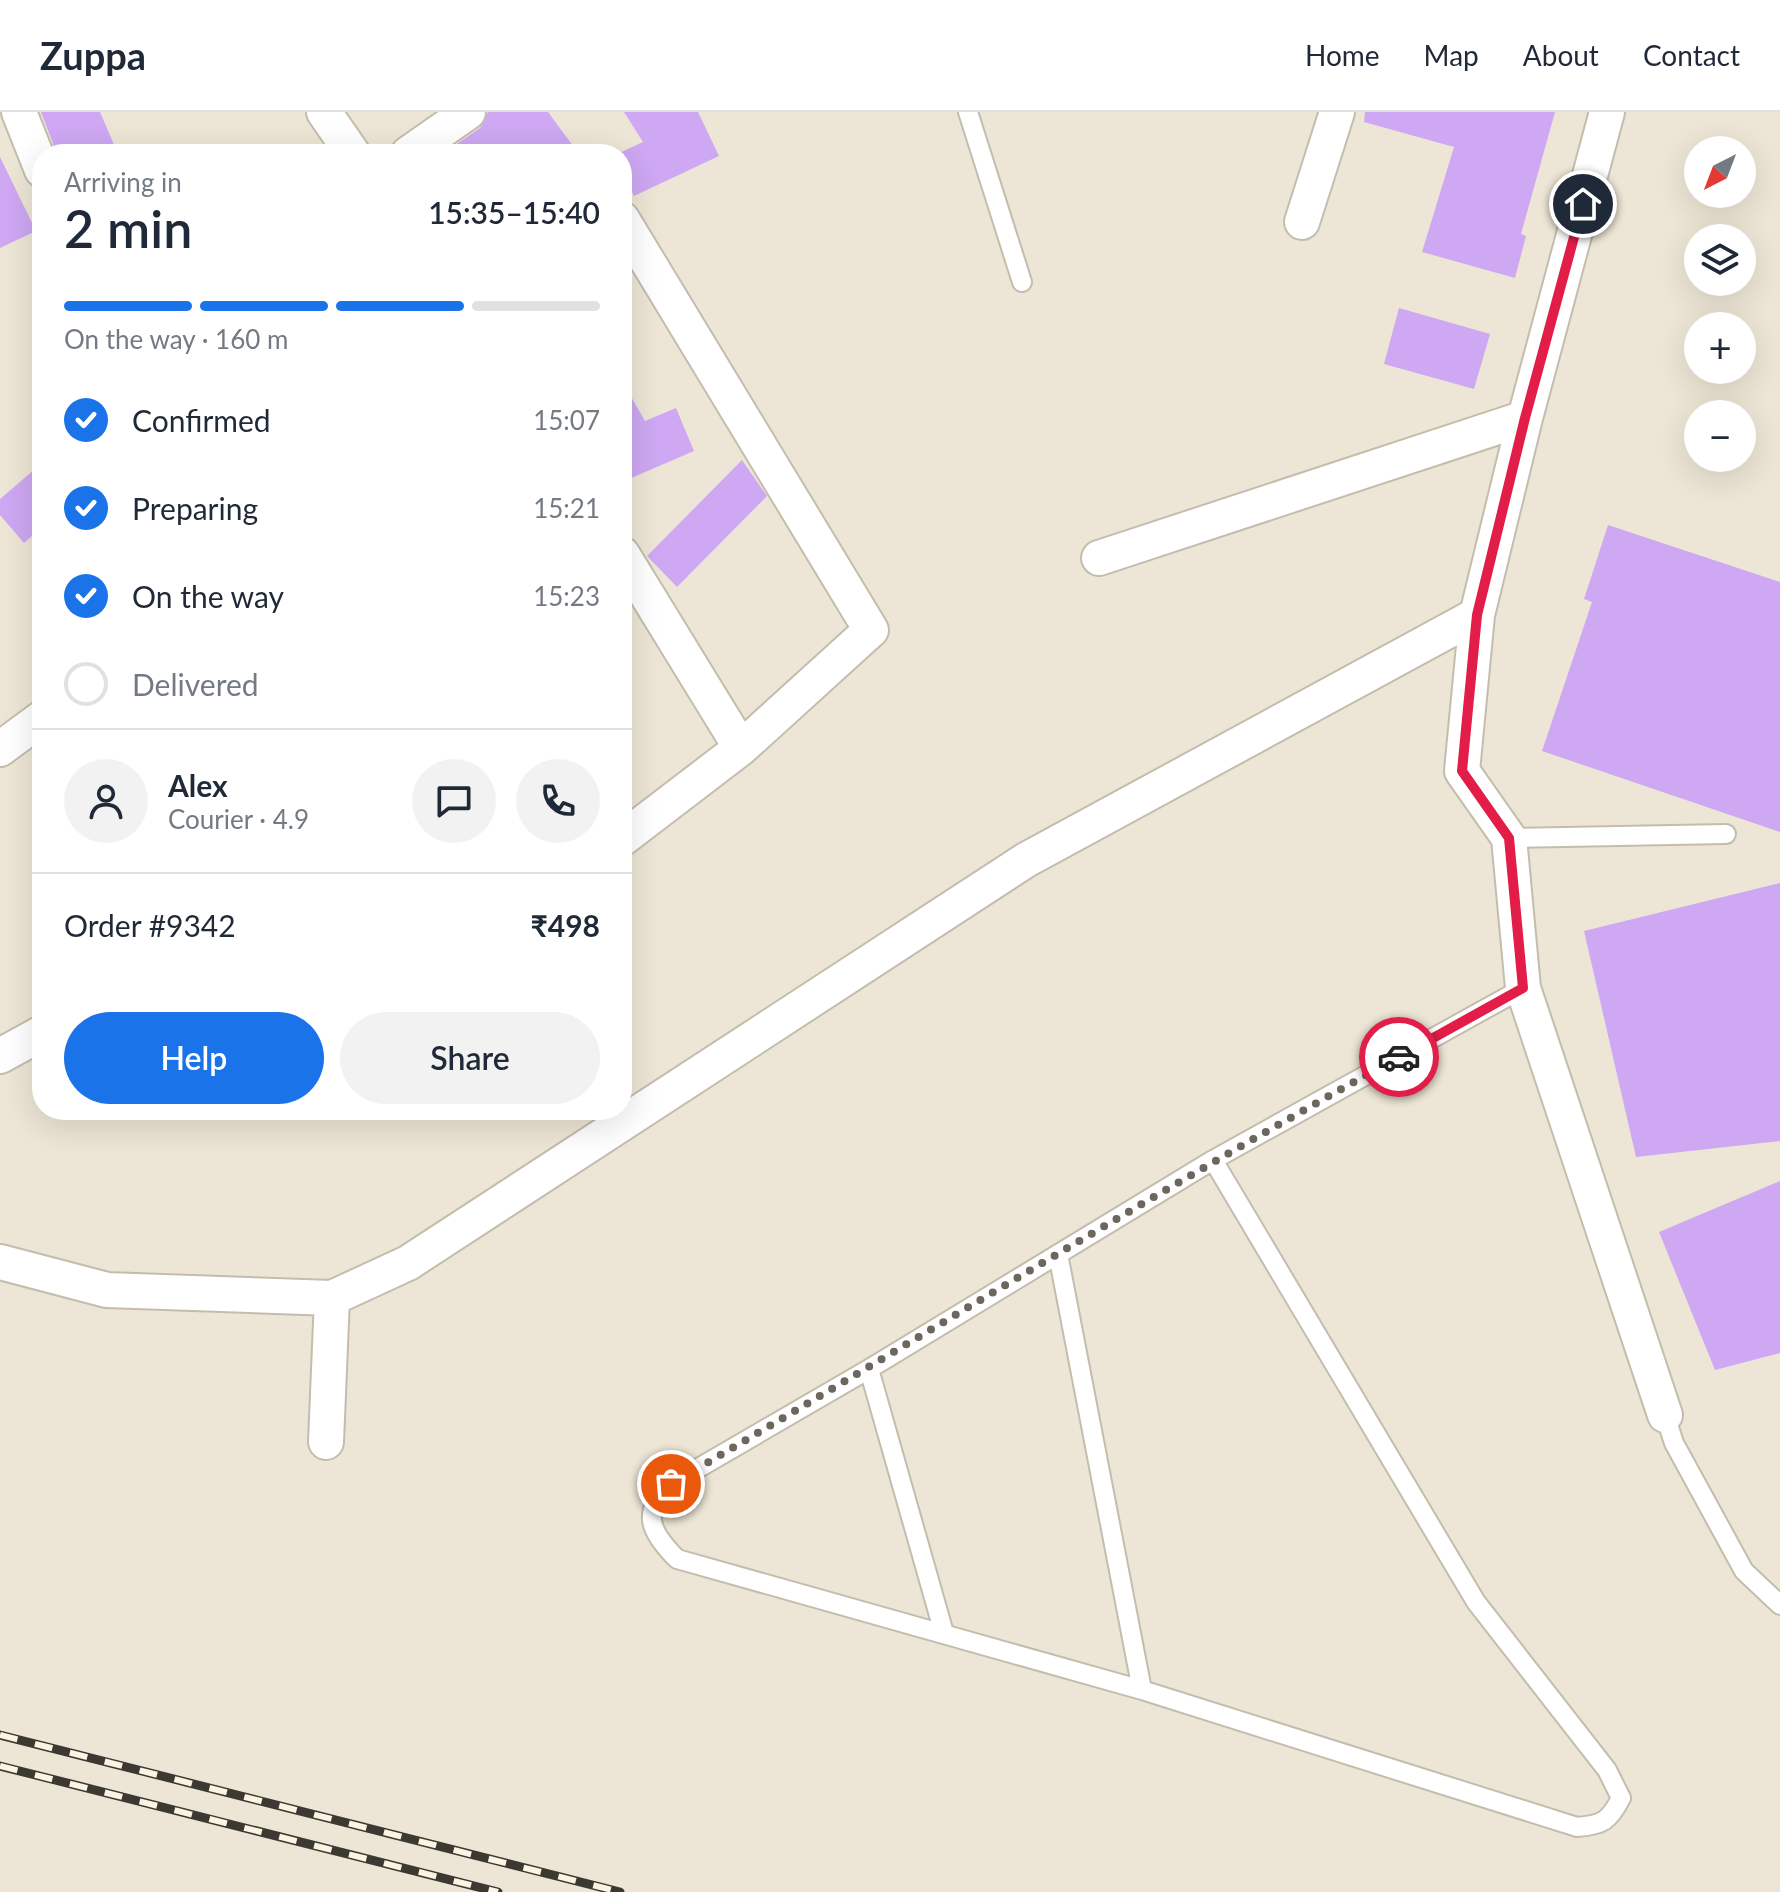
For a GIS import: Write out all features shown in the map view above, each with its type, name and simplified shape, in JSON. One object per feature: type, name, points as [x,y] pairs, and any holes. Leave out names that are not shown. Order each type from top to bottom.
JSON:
[{"type":"street","points":[[19,112],[32,145]]},
{"type":"street","points":[[324,112],[346,144]]},
{"type":"street","points":[[422,144],[468,112]]},
{"type":"street","points":[[1302,222],[1337,112]]},
{"type":"street","points":[[1607,112],[1525,418],[1477,615],[1462,771],[1509,838],[1523,988],[1665,1415]]},
{"type":"street","points":[[632,236],[871,630],[741,748],[632,831]]},
{"type":"street","points":[[1099,558],[1525,418]]},
{"type":"street","points":[[632,570],[741,748]]},
{"type":"street","points":[[632,1117],[1026,860],[1477,615]]},
{"type":"street","points":[[0,749],[32,725]]},
{"type":"street","points":[[0,1056],[32,1038]]},
{"type":"street","points":[[0,1262],[107,1290],[332,1298],[408,1263],[627,1120]]},
{"type":"street","points":[[326,1442],[332,1298]]},
{"type":"lane","points":[[968,112],[1022,282]]},
{"type":"lane","points":[[1509,838],[1726,834]]},
{"type":"lane","points":[[1213,1160],[1476,1602],[1607,1770],[1621,1798],[1613,1813],[1599,1825],[1577,1827],[1142,1690],[677,1559],[656,1538],[651,1510],[656,1497],[671,1484],[869,1369],[1213,1160],[1523,988]]},
{"type":"lane","points":[[1058,1254],[1142,1690]]},
{"type":"lane","points":[[869,1369],[944,1633]]},
{"type":"lane","points":[[1665,1415],[1674,1443],[1744,1571],[1780,1605]]},
{"type":"building","points":[[41,112],[100,112],[114,144],[53,144]]},
{"type":"building","points":[[488,112],[548,112],[572,144],[457,144],[480,128]]},
{"type":"building","points":[[624,112],[698,112],[719,156],[634,196],[632,147],[643,142]]},
{"type":"building","points":[[1365,112],[1555,112],[1521,234],[1526,236],[1515,278],[1422,252],[1454,147],[1364,122]]},
{"type":"building","points":[[0,157],[32,223],[32,233],[0,248]]},
{"type":"building","points":[[1399,308],[1490,334],[1474,389],[1384,364]]},
{"type":"building","points":[[632,398],[645,421],[676,408],[694,451],[632,478]]},
{"type":"building","points":[[742,460],[767,496],[677,587],[647,556]]},
{"type":"building","points":[[32,472],[32,536],[24,543],[0,515],[0,499]]},
{"type":"building","points":[[1608,525],[1780,582],[1780,832],[1542,751],[1592,602],[1584,599]]},
{"type":"building","points":[[1780,883],[1780,1141],[1636,1157],[1584,931]]},
{"type":"building","points":[[1780,1181],[1780,1353],[1715,1370],[1659,1232]]},
{"type":"railway","points":[[0,1735],[620,1892]]},
{"type":"railway","points":[[0,1766],[498,1892]]},
{"type":"way so far","points":[[671,1484],[869,1369],[1213,1160],[1399,1057]]},
{"type":"route","points":[[1399,1057],[1523,988],[1509,838],[1462,771],[1477,615],[1525,418],[1583,204]]}]
